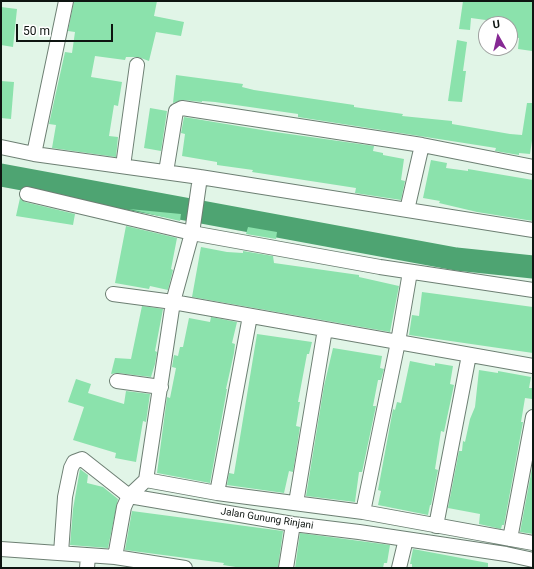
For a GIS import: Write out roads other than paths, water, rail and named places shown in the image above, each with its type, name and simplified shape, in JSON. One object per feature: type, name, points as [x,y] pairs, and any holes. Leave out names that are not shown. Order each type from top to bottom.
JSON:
[{"type":"street","points":[[34,154],[66,1]]},
{"type":"street","points":[[122,166],[137,65]]},
{"type":"street","points":[[166,172],[176,111],[182,108],[422,145],[533,167]]},
{"type":"street","points":[[407,210],[422,145]]},
{"type":"street","points":[[1,147],[34,154],[166,172],[200,182],[407,210],[533,230]]},
{"type":"street","points":[[115,557],[124,507],[129,496],[146,480],[173,302],[196,217],[200,182]]},
{"type":"street","points":[[27,194],[192,233],[410,272],[533,290]]},
{"type":"street","points":[[363,512],[398,342],[410,272]]},
{"type":"street","points":[[113,294],[173,302],[533,366]]},
{"type":"street","points":[[217,493],[250,316]]},
{"type":"street","points":[[296,503],[325,329]]},
{"type":"street","points":[[436,526],[469,355]]},
{"type":"street","points":[[117,381],[161,387]]},
{"type":"street","points":[[510,539],[533,417]]},
{"type":"street","points":[[61,553],[65,497],[71,468],[74,462],[82,459],[129,496]]},
{"type":"street","points":[[146,480],[217,493],[363,512],[533,543]]},
{"type":"street","name":"Jalan Gunung Rinjani","points":[[129,496],[293,524],[406,538],[533,560]]},
{"type":"street","points":[[286,568],[293,524]]},
{"type":"street","points":[[399,568],[406,538]]},
{"type":"street","points":[[1,549],[61,553],[87,562],[115,557],[185,568]]},
{"type":"waterway","points":[[1,175],[456,259],[533,267]]}]
